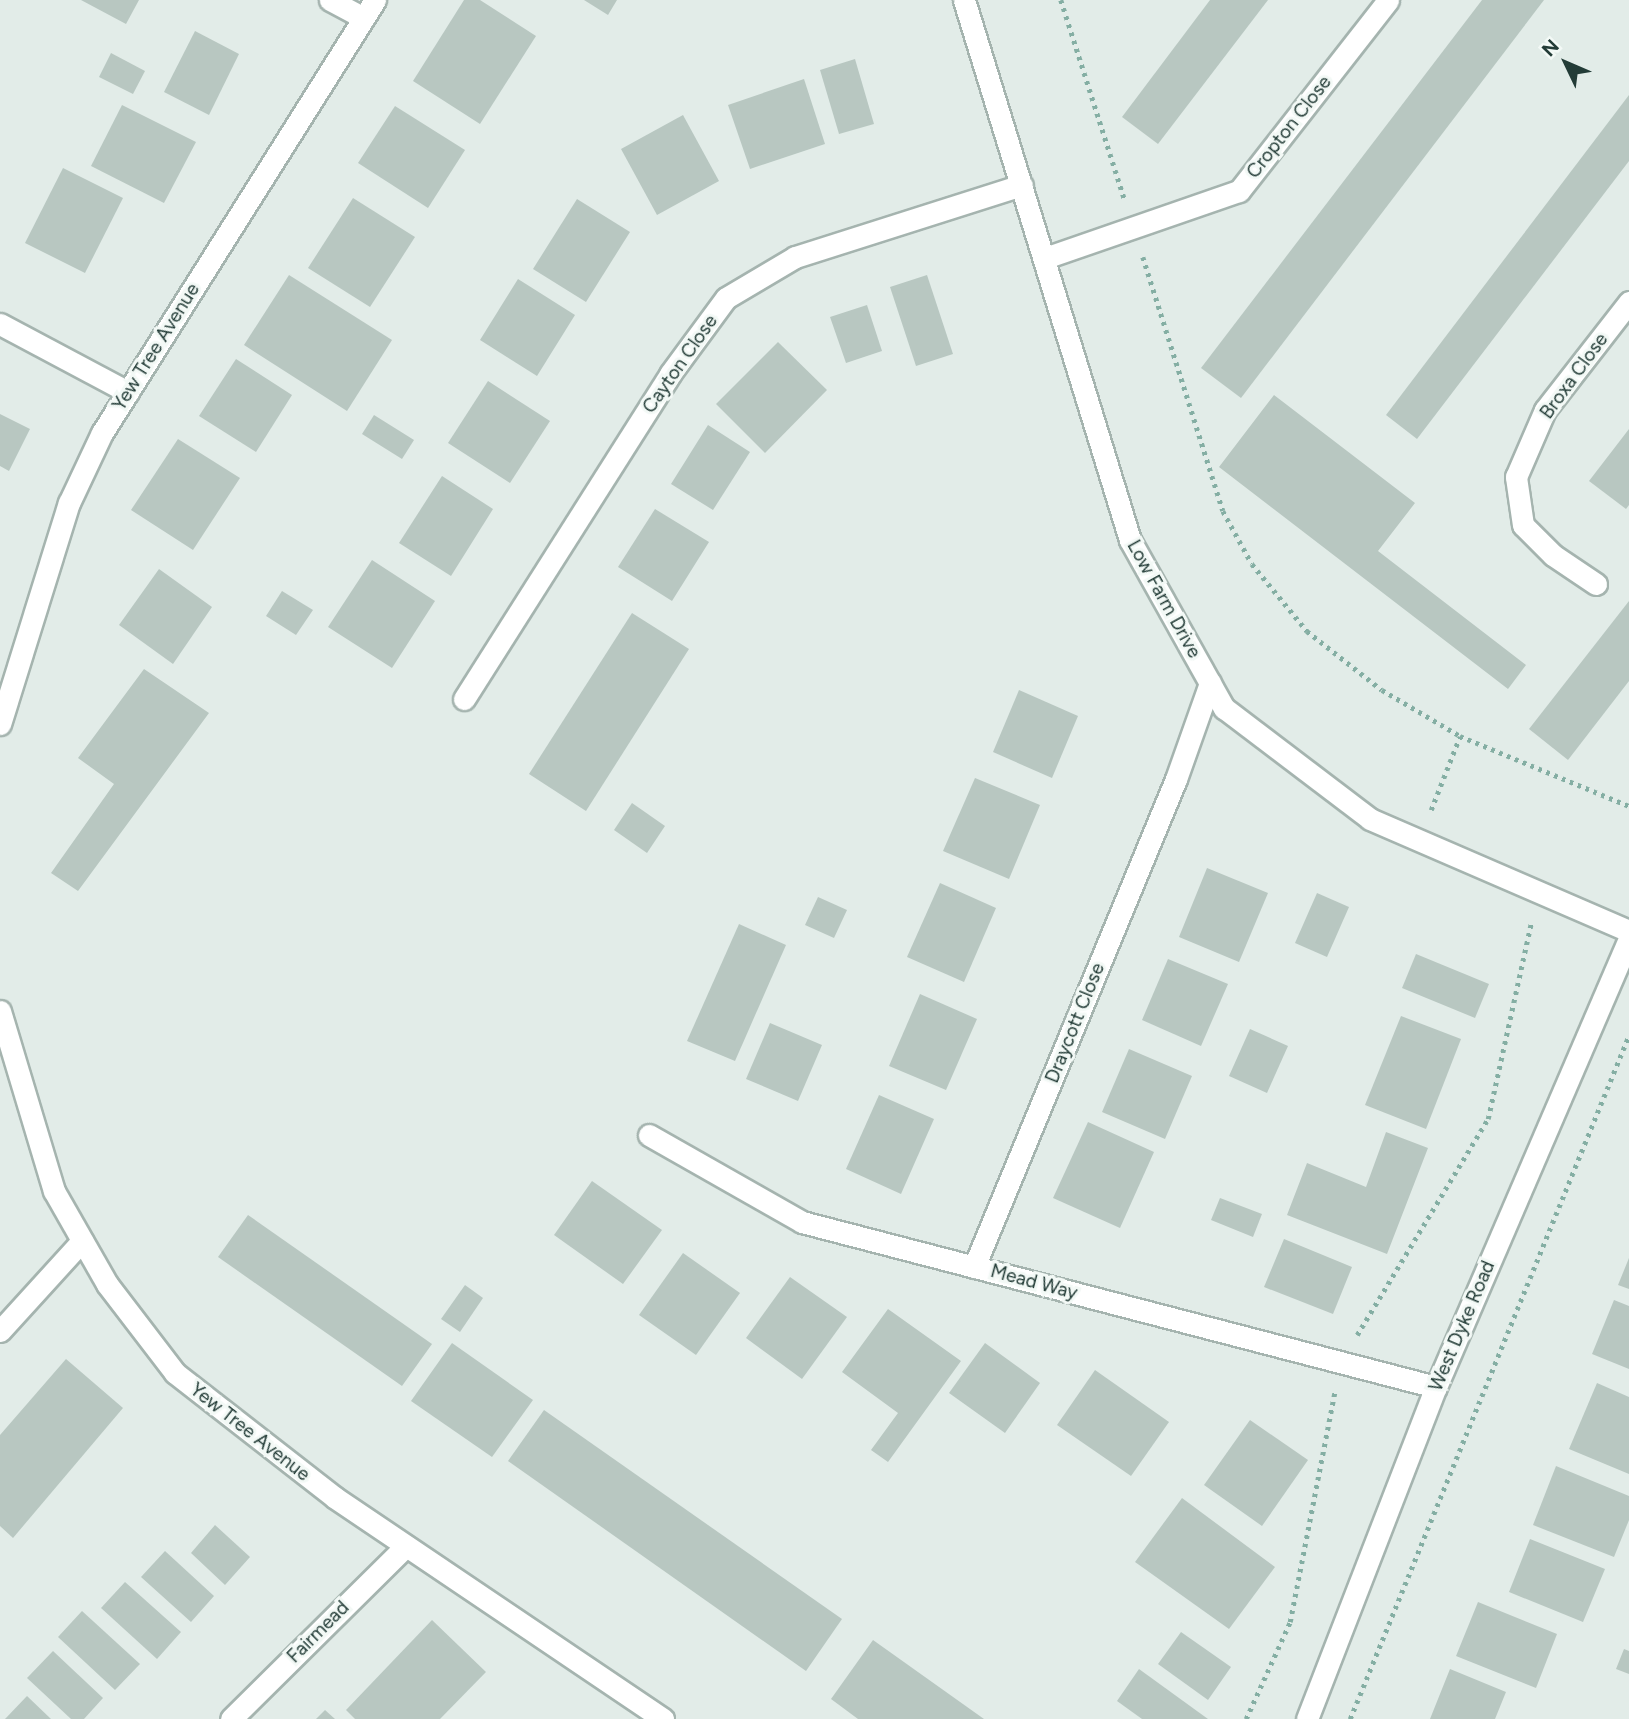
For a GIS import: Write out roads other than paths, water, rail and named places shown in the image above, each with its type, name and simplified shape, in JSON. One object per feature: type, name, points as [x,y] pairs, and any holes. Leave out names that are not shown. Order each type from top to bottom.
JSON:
[{"type":"street","points":[[330,0],[364,18]]},
{"type":"street","name":"Yew Tree Avenue","points":[[0,724],[69,503],[102,433],[375,0]]},
{"type":"street","name":"Low Farm Drive","points":[[964,0],[1130,540],[1224,708],[1370,819],[1629,931]]},
{"type":"street","name":"Cropton Close","points":[[1045,258],[1239,191],[1388,0]]},
{"type":"street","name":"Cayton Close","points":[[464,699],[670,374],[726,298],[795,257],[1023,185]]},
{"type":"street","name":"Broxa Close","points":[[1597,584],[1553,555],[1523,525],[1516,477],[1545,410],[1629,302]]},
{"type":"street","points":[[0,324],[128,392]]},
{"type":"street","name":"Draycott Close","points":[[975,1267],[1176,779],[1210,683]]},
{"type":"street","name":"West Dyke Road","points":[[1307,1719],[1436,1387],[1629,938]]},
{"type":"street","name":"Yew Tree Avenue","points":[[0,1011],[54,1191],[107,1284],[175,1373],[334,1497],[663,1719]]},
{"type":"street","name":"Mead Way","points":[[649,1135],[802,1222],[1436,1387]]},
{"type":"street","points":[[0,1331],[82,1241]]},
{"type":"street","name":"Fairmead","points":[[231,1719],[406,1546]]}]
